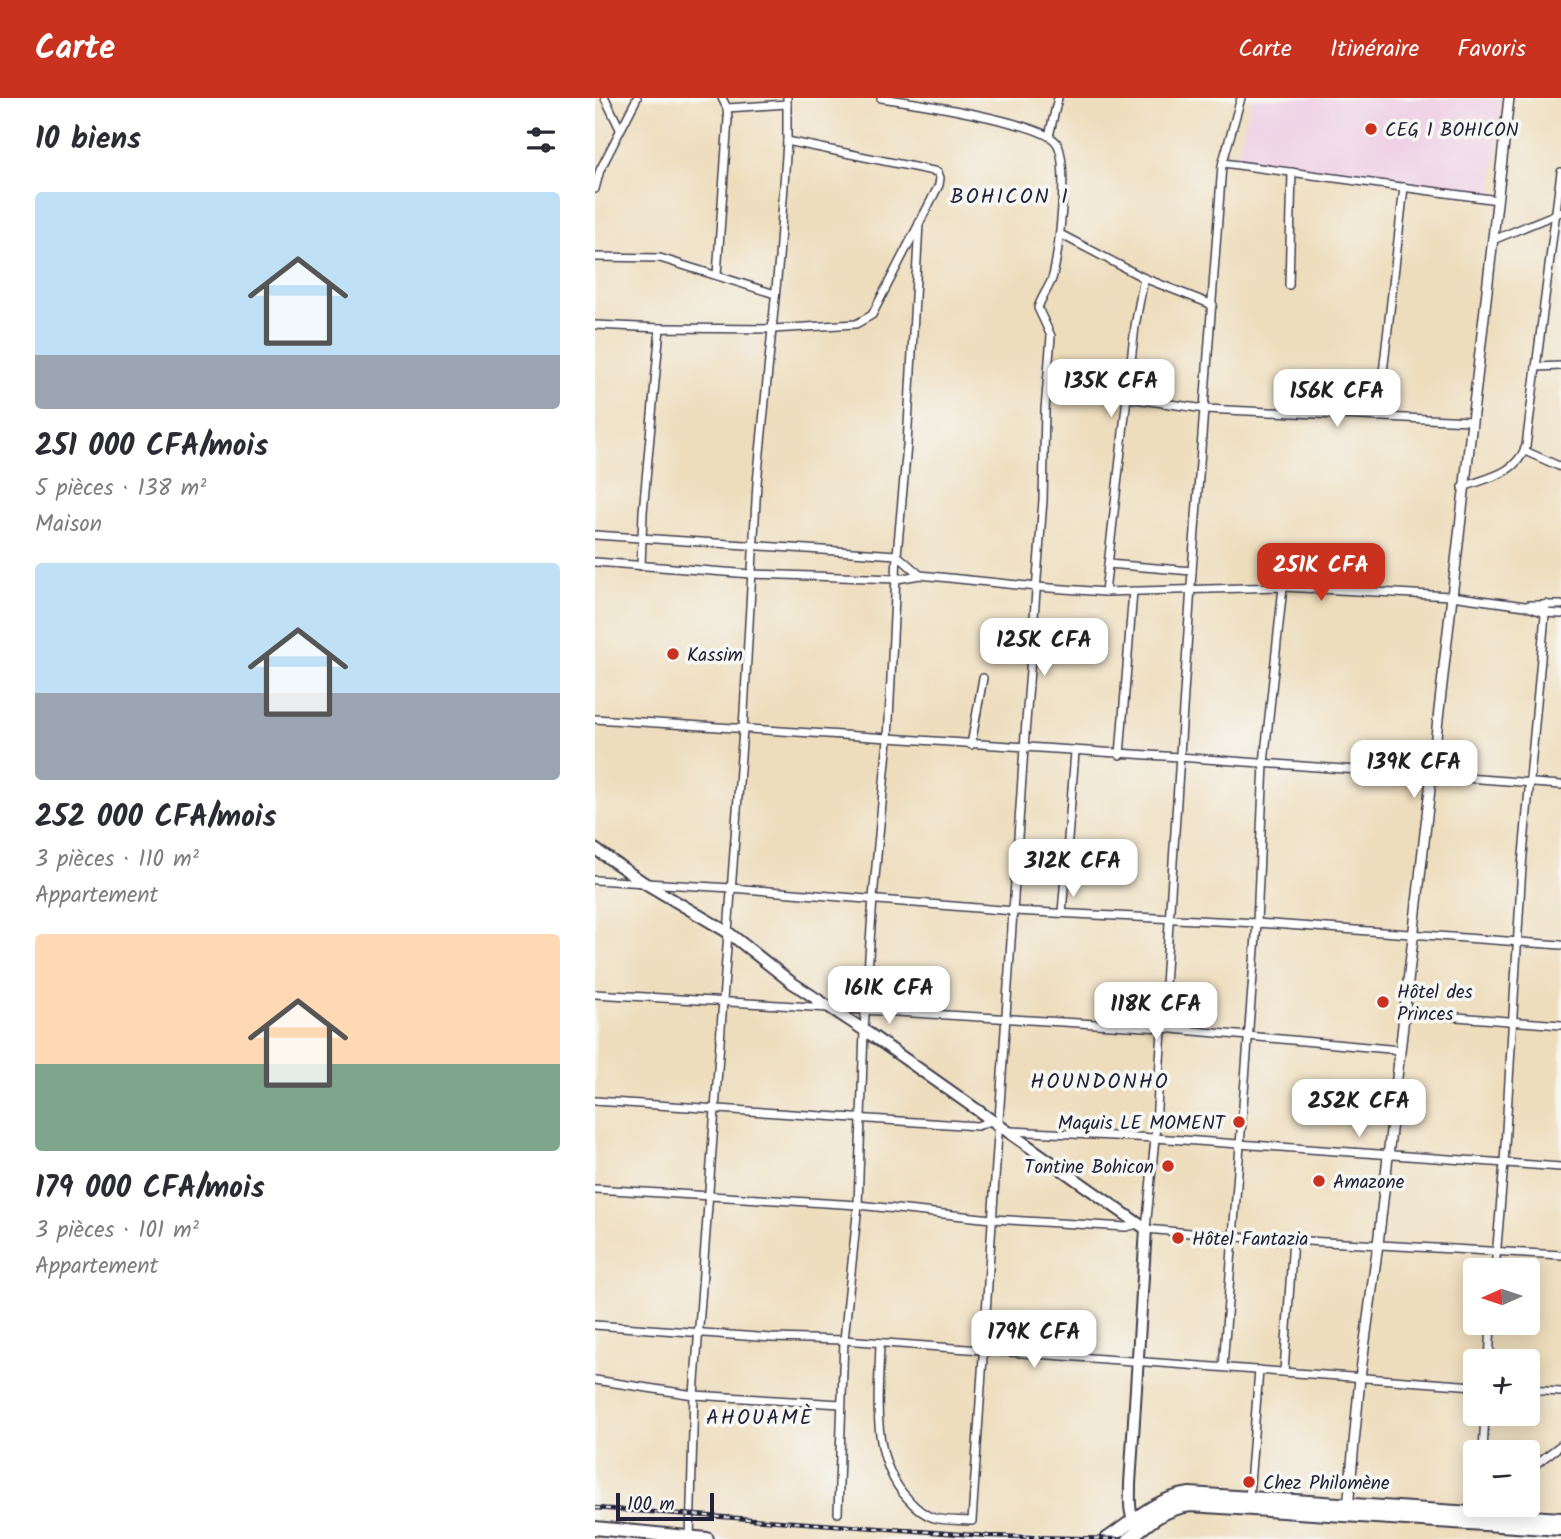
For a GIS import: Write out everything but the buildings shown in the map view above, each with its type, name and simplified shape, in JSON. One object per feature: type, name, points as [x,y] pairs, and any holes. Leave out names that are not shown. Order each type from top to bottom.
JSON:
[{"type":"highway","points":[[1133,1530],[1150,1507],[1177,1496],[1204,1494],[1249,1497],[1347,1509]]},
{"type":"highway","points":[[1107,1539],[1133,1530],[1166,1510],[1190,1505],[1463,1513]]},
{"type":"highway","points":[[1496,1517],[1561,1529]]},
{"type":"highway","points":[[1529,1517],[1561,1519]]},
{"type":"highway","points":[[595,1528],[707,1539]]},
{"type":"main road","points":[[595,849],[643,882],[729,933],[791,982],[864,1030],[1142,1226],[1130,1485],[1133,1530]]},
{"type":"street","points":[[605,98],[620,129]]},
{"type":"street","points":[[595,189],[600,170],[637,98]]},
{"type":"street","points":[[717,275],[726,162],[727,108],[722,98]]},
{"type":"street","points":[[880,1343],[879,1433],[885,1460],[901,1491],[915,1507],[935,1518],[972,1521],[1037,587],[1045,410],[1051,344],[1048,328],[1038,308],[1051,281],[1060,234],[1063,163],[1057,143],[1033,129],[901,99],[881,98]]},
{"type":"street","points":[[1049,136],[1058,98]]},
{"type":"street","points":[[1142,1226],[1155,1138],[1179,757],[1223,163],[1241,98]]},
{"type":"street","points":[[1347,1509],[1509,98]]},
{"type":"street","points":[[690,1538],[698,1333],[729,933],[753,545],[787,141],[787,101],[727,108]]},
{"type":"street","points":[[595,325],[772,329],[856,324],[871,316],[939,185],[938,172],[787,141]]},
{"type":"street","points":[[1223,163],[1498,200]]},
{"type":"street","points":[[1289,285],[1292,172]]},
{"type":"street","points":[[1463,487],[1514,467],[1525,451],[1558,213],[1561,172]]},
{"type":"street","points":[[1378,417],[1403,187]]},
{"type":"street","points":[[1493,240],[1558,213]]},
{"type":"street","points":[[838,1513],[844,1340],[858,1205],[864,1030],[888,740],[919,223]]},
{"type":"street","points":[[1060,234],[1144,278],[1213,305]]},
{"type":"street","points":[[595,257],[660,258],[775,294]]},
{"type":"street","points":[[1105,592],[1135,326],[1144,278]]},
{"type":"street","points":[[641,566],[660,328]]},
{"type":"street","points":[[1536,367],[1561,366]]},
{"type":"street","points":[[1128,398],[1205,409],[1471,421]]},
{"type":"street","points":[[1525,451],[1561,467]]},
{"type":"street","points":[[595,535],[897,555],[920,575]]},
{"type":"street","points":[[595,562],[751,574],[897,579],[920,575],[1105,592],[1283,587],[1451,596],[1561,614]]},
{"type":"street","points":[[1108,564],[1192,571]]},
{"type":"street","points":[[1223,1367],[1257,923],[1264,763],[1283,587]]},
{"type":"street","points":[[1120,754],[1133,591]]},
{"type":"street","points":[[1496,1258],[1529,782],[1546,604]]},
{"type":"street","points":[[1525,606],[1561,605]]},
{"type":"street","points":[[971,745],[983,678]]},
{"type":"street","points":[[595,719],[1561,785]]},
{"type":"street","points":[[1062,913],[1075,752]]},
{"type":"street","points":[[595,880],[873,898],[1014,911],[1257,923],[1561,945]]},
{"type":"street","points":[[595,994],[1162,1028],[1400,1050]]},
{"type":"street","points":[[1405,1013],[1561,1025]]},
{"type":"street","points":[[595,1101],[999,1126],[1561,1167]]},
{"type":"street","points":[[595,1189],[858,1205],[992,1219],[1142,1226],[1234,1237],[1561,1255]]},
{"type":"street","points":[[1284,1372],[1293,1239]]},
{"type":"street","points":[[595,1325],[844,1340],[1463,1385]]},
{"type":"street","points":[[1249,1497],[1259,1370]]},
{"type":"street","points":[[595,1380],[694,1395],[841,1404]]},
{"type":"street","points":[[1540,1391],[1561,1392]]},
{"type":"street","points":[[1540,1461],[1561,1445]]},
{"type":"shaded area","name":"CEG 1 BOHICON","points":[[1252,98],[1502,98],[1492,195],[1236,160]]},
{"type":"railway","points":[[595,1508],[988,1536],[1117,1539]]},
{"type":"place","name":"CEG 1 BOHICON","points":[[1371,129]]},
{"type":"place","name":"Kassim","points":[[673,654]]},
{"type":"place","name":"Hôtel des Princes","points":[[1383,1002]]},
{"type":"place","name":"Maquis LE MOMENT","points":[[1239,1122]]},
{"type":"place","name":"Tontine Bohicon","points":[[1168,1166]]},
{"type":"place","name":"Amazone","points":[[1319,1181]]},
{"type":"place","name":"Hôtel Fantazia","points":[[1178,1238]]},
{"type":"place","name":"Chez Philomène","points":[[1249,1482]]},
{"type":"district","name":"BOHICON I","points":[[1010,196]]},
{"type":"district","name":"HOUNDONHO","points":[[1100,1081]]},
{"type":"district","name":"AHOUAMÈ","points":[[760,1417]]}]
